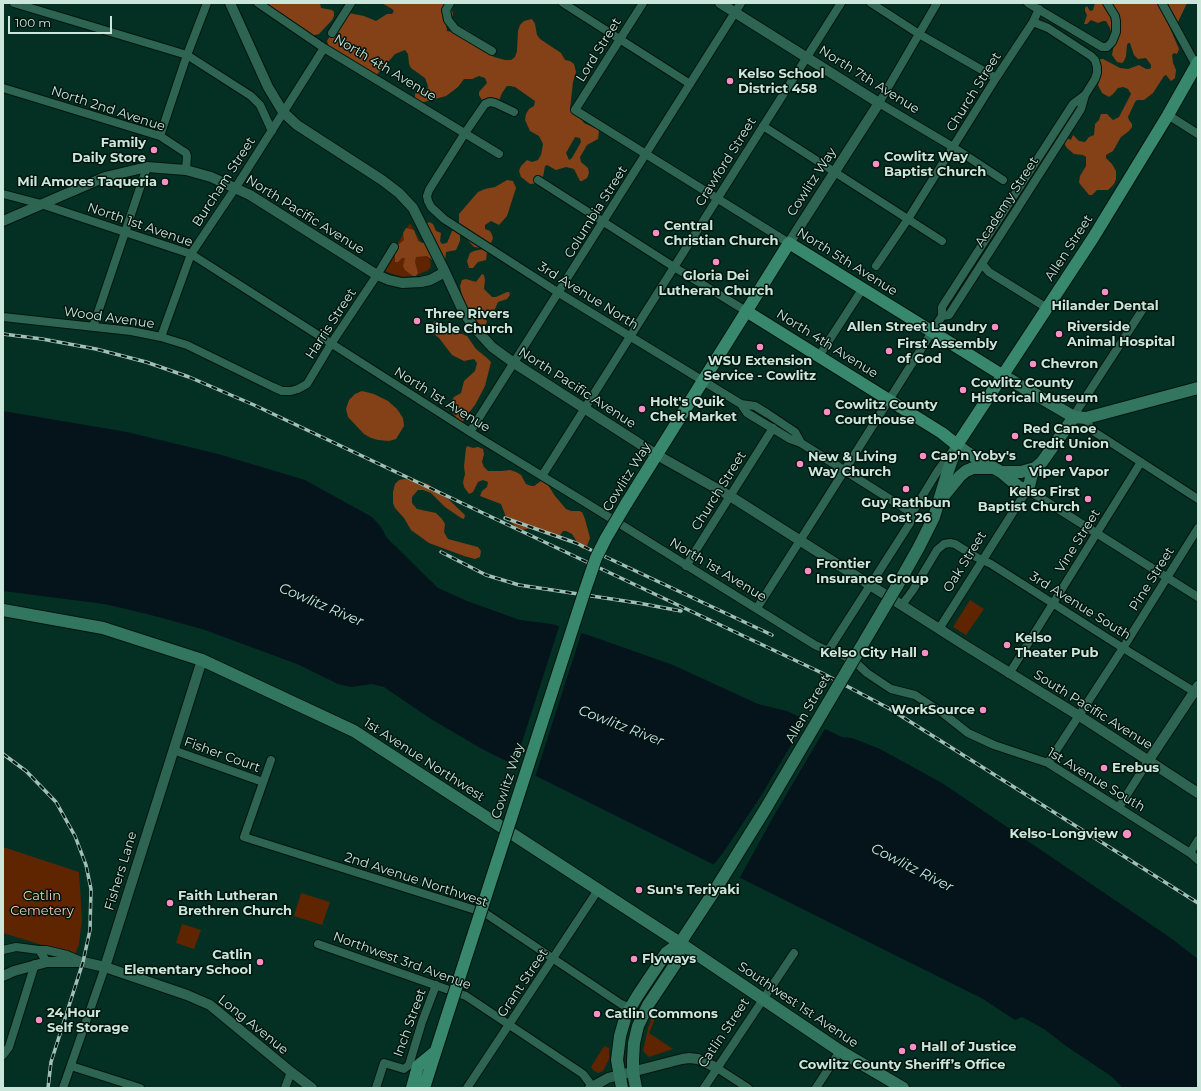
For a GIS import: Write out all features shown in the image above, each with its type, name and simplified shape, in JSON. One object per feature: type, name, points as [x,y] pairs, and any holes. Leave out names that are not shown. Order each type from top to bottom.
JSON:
[{"type":"main road","name":"Allen Street","points":[[680,943],[766,808],[897,586],[927,532],[939,503],[957,445],[1094,238],[1168,116],[1197,64]]},
{"type":"main road","name":"North 5th Avenue","points":[[789,243],[1002,375]]},
{"type":"main road","name":"Cowlitz Way","points":[[424,1088],[596,558],[626,504],[789,243]]},
{"type":"main road","name":"North 4th Avenue","points":[[746,311],[942,433],[957,445]]},
{"type":"main road","points":[[1002,375],[1080,418]]},
{"type":"main road","points":[[957,445],[968,454],[996,470],[1019,487],[1028,490],[1035,468],[1080,418],[1198,388]]},
{"type":"main road","points":[[939,503],[960,476],[972,468],[1022,472],[1035,468]]},
{"type":"main road","name":"1st Avenue Northwest","points":[[3,610],[103,628],[202,660],[354,731],[680,943]]},
{"type":"main road","points":[[622,1088],[617,1060],[623,1024],[630,1008],[666,953],[680,943]]},
{"type":"main road","points":[[636,1088],[633,1072],[634,1043],[638,1026],[648,1005],[678,960],[680,943]]},
{"type":"main road","name":"Southwest 1st Avenue","points":[[680,943],[840,1051],[903,1088]]},
{"type":"main road","points":[[412,1088],[418,1066],[435,1052]]},
{"type":"street","points":[[14,3],[187,55],[251,96],[260,105],[272,131]]},
{"type":"street","points":[[160,136],[187,55],[207,3]]},
{"type":"street","points":[[230,3],[268,88],[284,112],[297,125],[382,180],[399,193],[413,208],[445,272]]},
{"type":"street","name":"North 4th Avenue","points":[[258,3],[324,48],[499,154]]},
{"type":"street","points":[[332,32],[351,3]]},
{"type":"street","points":[[450,3],[446,10],[448,20],[455,29],[492,51]]},
{"type":"street","points":[[563,3],[690,84]]},
{"type":"street","name":"Lord Street","points":[[575,110],[643,3]]},
{"type":"street","name":"North 7th Avenue","points":[[720,3],[879,103],[953,147],[1003,180]]},
{"type":"street","name":"Columbia Street","points":[[470,432],[560,293],[741,3]]},
{"type":"street","name":"Crawford Street","points":[[542,476],[841,3]]},
{"type":"street","points":[[871,3],[919,34],[996,78]]},
{"type":"street","name":"Cowlitz Way","points":[[789,243],[879,103],[937,3]]},
{"type":"street","points":[[1028,3],[1102,47],[1107,47],[1112,42],[1116,32],[1116,21],[1107,3]]},
{"type":"street","points":[[1162,3],[1197,64]]},
{"type":"street","name":"Church Street","points":[[876,266],[908,219],[996,78],[1033,22],[1039,9]]},
{"type":"street","name":"Academy Street","points":[[942,316],[949,315],[1081,110],[1085,95],[1097,73],[1095,60],[1090,56],[1048,28],[1033,22]]},
{"type":"street","name":"Burcham Street","points":[[161,337],[191,254],[236,187],[324,48]]},
{"type":"street","name":"North 2nd Avenue","points":[[3,88],[160,136],[186,153],[186,170]]},
{"type":"street","name":"Academy Street","points":[[757,608],[942,316],[942,306],[1073,104],[1085,95]]},
{"type":"street","points":[[464,133],[485,104],[490,102],[495,103],[514,112]]},
{"type":"street","name":"North 5th Avenue","points":[[575,110],[789,243]]},
{"type":"street","points":[[1168,116],[1198,134]]},
{"type":"street","points":[[763,126],[942,241]]},
{"type":"street","name":"3rd Avenue North","points":[[464,133],[429,190],[427,196],[431,207],[444,219],[560,293],[741,404],[755,406],[768,414],[795,432],[801,443]]},
{"type":"street","points":[[93,327],[147,167]]},
{"type":"street","name":"North Pacific Avenue","points":[[3,221],[105,177],[147,167],[186,170],[211,177],[236,187],[377,275],[389,280],[402,283],[415,283],[430,280],[445,272],[463,311],[492,347],[514,363],[657,455],[730,496],[892,600]]},
{"type":"street","name":"North 4th Avenue","points":[[538,180],[746,311]]},
{"type":"street","name":"North 1st Avenue","points":[[3,194],[41,204],[191,254],[470,432],[686,566],[757,608],[815,645],[853,660]]},
{"type":"street","name":"Harris Street","points":[[274,387],[282,391],[291,391],[307,384],[394,247]]},
{"type":"street","points":[[982,264],[989,272],[1047,308]]},
{"type":"street","points":[[819,356],[863,288]]},
{"type":"street","points":[[1143,309],[1078,409],[1080,418],[1093,431],[1198,499]]},
{"type":"street","name":"Wood Avenue","points":[[3,316],[131,331],[161,337],[187,345],[274,387]]},
{"type":"street","name":"3rd Avenue North","points":[[741,404],[747,413],[790,439],[801,443],[912,514]]},
{"type":"street","name":"Church Street","points":[[686,566],[773,428]]},
{"type":"street","name":"Allen Street","points":[[828,651],[910,523],[912,514],[937,472],[957,445]]},
{"type":"street","name":"Vine Street","points":[[1009,674],[1141,462]]},
{"type":"street","points":[[1028,490],[1097,532],[1198,597]]},
{"type":"street","name":"Oak Street","points":[[939,629],[1028,490]]},
{"type":"street","name":"Pine Street","points":[[1048,763],[1123,648],[1198,528]]},
{"type":"street","name":"3rd Avenue South","points":[[902,605],[913,590],[937,550],[947,543],[955,544],[1054,603],[1123,648],[1197,690]]},
{"type":"street","name":"South Pacific Avenue","points":[[892,600],[1149,760],[1198,793]]},
{"type":"street","name":"Fishers Lane","points":[[63,1088],[105,967],[202,660]]},
{"type":"street","name":"1st Avenue South","points":[[853,660],[867,673],[891,689],[915,695],[944,714],[968,733],[994,745],[1048,763],[1119,807],[1190,853],[1198,860]]},
{"type":"street","points":[[1119,807],[1197,690]]},
{"type":"street","name":"Fisher Court","points":[[173,750],[263,782]]},
{"type":"street","points":[[263,782],[271,760]]},
{"type":"street","name":"2nd Avenue Northwest","points":[[263,782],[244,837],[485,913],[553,960],[621,1004],[630,1008]]},
{"type":"street","points":[[1190,853],[1198,840]]},
{"type":"street","name":"Grant Street","points":[[466,1088],[553,960],[598,890]]},
{"type":"street","name":"Northwest 3rd Avenue","points":[[318,944],[466,996],[583,1074],[591,1087]]},
{"type":"street","points":[[3,950],[16,947],[46,950],[67,955],[83,962]]},
{"type":"street","points":[[39,950],[47,962]]},
{"type":"street","name":"Catlin Street","points":[[704,1088],[794,953]]},
{"type":"street","name":"Long Avenue","points":[[3,976],[35,964],[47,962],[83,962],[105,967],[187,995],[210,1005],[312,1088]]},
{"type":"street","points":[[3,1056],[9,1047],[35,964]]},
{"type":"street","name":"Inch Street","points":[[376,1088],[384,1063],[404,1069],[409,1065],[422,1022],[436,985]]},
{"type":"street","points":[[816,1088],[840,1051]]},
{"type":"street","points":[[591,1087],[608,1078],[689,1058],[698,1059],[717,1068],[748,1088]]},
{"type":"street","points":[[71,1066],[140,1088]]},
{"type":"street","points":[[285,1088],[291,1072]]},
{"type":"green space","points":[[410,223],[430,260],[430,268],[427,271],[413,276],[403,277],[382,270]]},
{"type":"green space","points":[[970,600],[984,609],[966,635],[953,627]]},
{"type":"green space","name":"Catlin Cemetery","points":[[3,847],[79,872],[82,919],[79,944],[75,955],[3,933]]},
{"type":"green space","points":[[301,893],[330,902],[322,925],[294,916]]},
{"type":"green space","points":[[182,924],[201,930],[194,949],[176,943]]},
{"type":"green space","points":[[652,1017],[655,1019],[649,1033],[673,1049],[649,1057],[643,1051]]},
{"type":"green space","points":[[604,1046],[609,1048],[609,1059],[603,1071],[598,1073],[591,1067]]},
{"type":"shaded area","points":[[263,3],[320,3],[321,8],[332,10],[334,12],[334,16],[319,34],[312,36]]},
{"type":"shaded area","points":[[382,3],[455,3],[452,10],[453,15],[446,24],[447,31],[453,32],[465,29],[470,32],[470,37],[475,46],[494,57],[505,60],[511,60],[515,57],[520,25],[524,21],[532,19],[535,24],[537,35],[540,39],[561,53],[565,60],[574,64],[576,72],[573,82],[571,111],[581,118],[584,123],[599,131],[598,139],[587,145],[580,157],[581,162],[588,168],[589,173],[587,178],[580,181],[574,169],[566,167],[556,170],[547,165],[545,166],[543,177],[538,183],[530,184],[521,177],[519,171],[521,166],[527,160],[532,162],[538,160],[541,155],[543,144],[539,136],[530,131],[525,120],[526,114],[529,109],[534,106],[535,101],[515,87],[507,86],[498,103],[487,103],[482,100],[479,92],[487,83],[485,78],[479,76],[472,79],[464,79],[458,87],[446,96],[419,102],[415,99],[415,94],[418,90],[427,92],[428,86],[425,78],[411,68],[408,54],[405,50],[395,54],[374,78],[329,47],[327,41],[334,29],[349,13],[364,16],[376,21],[387,14],[392,14],[394,11]],"holes":[[[575,137],[580,138],[581,142],[572,158],[569,160],[566,153]]]},
{"type":"shaded area","points":[[1095,3],[1187,3],[1178,22],[1176,23],[1165,15],[1179,49],[1177,54],[1174,53],[1172,55],[1176,70],[1175,78],[1171,81],[1166,75],[1164,76],[1153,93],[1144,100],[1137,100],[1135,102],[1128,117],[1132,127],[1121,137],[1113,151],[1106,155],[1106,158],[1116,171],[1116,179],[1114,184],[1108,190],[1097,190],[1092,195],[1089,195],[1079,182],[1080,176],[1086,166],[1086,157],[1083,155],[1074,154],[1064,143],[1067,138],[1071,140],[1073,135],[1079,141],[1085,142],[1089,137],[1094,135],[1095,124],[1099,120],[1101,114],[1107,114],[1113,120],[1119,117],[1131,94],[1128,89],[1123,87],[1118,88],[1109,97],[1102,93],[1098,85],[1100,76],[1100,59],[1103,59],[1120,68],[1128,69],[1139,65],[1146,69],[1151,68],[1151,65],[1146,58],[1138,59],[1134,55],[1130,43],[1127,45],[1124,61],[1122,63],[1117,62],[1112,55],[1114,44],[1110,28],[1106,21],[1098,23],[1091,20],[1087,24],[1084,24],[1087,15],[1085,8],[1087,6],[1090,11],[1093,10]]},
{"type":"shaded area","points":[[507,180],[513,181],[516,188],[507,216],[499,225],[491,221],[485,225],[485,229],[490,231],[493,238],[491,243],[481,248],[474,247],[462,234],[459,225],[459,214],[478,192],[495,187]]},
{"type":"shaded area","points":[[429,222],[433,224],[436,231],[441,233],[440,241],[442,244],[447,243],[452,231],[455,230],[460,234],[460,241],[456,250],[446,252],[445,261],[436,263],[427,256],[416,257],[415,262],[418,273],[416,276],[413,276],[405,270],[403,266],[405,258],[395,262],[395,251],[398,245],[404,240],[403,233],[406,228],[414,230],[418,241],[423,243],[425,242],[426,224]]},
{"type":"shaded area","points":[[483,249],[487,252],[486,260],[478,262],[473,268],[469,268],[467,261],[470,253]]},
{"type":"shaded area","points":[[482,274],[484,275],[485,280],[484,289],[492,297],[496,297],[507,292],[509,292],[510,295],[507,299],[498,302],[495,309],[489,316],[485,316],[487,322],[485,325],[479,324],[476,326],[464,306],[460,286],[462,280],[466,279],[476,282]]},
{"type":"shaded area","points":[[435,321],[443,323],[453,333],[467,336],[476,349],[491,362],[485,386],[475,405],[464,419],[461,427],[451,411],[451,402],[454,397],[461,393],[464,381],[475,371],[477,363],[474,359],[464,361],[452,355],[439,338],[430,331],[429,328]]},
{"type":"shaded area","points":[[362,391],[374,394],[388,401],[397,409],[403,418],[404,426],[396,439],[389,441],[371,438],[364,434],[348,417],[346,409],[349,400],[355,394]]},
{"type":"shaded area","points":[[467,446],[483,449],[484,454],[482,462],[488,471],[510,470],[516,472],[521,475],[526,484],[531,486],[544,481],[566,509],[582,512],[590,538],[587,546],[583,549],[581,548],[572,534],[566,531],[563,531],[558,538],[535,527],[522,530],[517,528],[506,517],[501,504],[480,496],[482,491],[487,487],[488,482],[483,480],[478,482],[473,492],[469,494],[464,487],[463,482]]},
{"type":"shaded area","points":[[399,480],[415,480],[428,484],[444,495],[465,515],[464,519],[461,518],[445,507],[431,493],[423,490],[418,490],[412,497],[412,503],[417,509],[436,513],[442,519],[445,524],[444,532],[448,539],[478,547],[481,551],[480,557],[475,559],[464,556],[429,543],[411,530],[393,503],[395,484]]},
{"type":"water","name":"Cowlitz River","points":[[3,411],[127,432],[218,454],[305,480],[372,517],[381,527],[387,538],[438,588],[467,601],[520,620],[552,624],[673,665],[758,704],[787,711],[842,737],[852,738],[880,749],[942,783],[1168,936],[1198,959],[1198,1088],[1123,1088],[1111,1076],[1066,1046],[1044,1029],[1022,1017],[1015,1020],[983,999],[482,749],[431,719],[384,687],[372,684],[351,687],[338,684],[297,664],[202,629],[147,614],[104,604],[3,591]]},
{"type":"pier","points":[[560,624],[582,631],[535,777],[514,767]]},
{"type":"pier","points":[[807,718],[826,727],[739,879],[713,865],[723,853],[761,796]]},
{"type":"railway","points":[[3,334],[42,339],[96,349],[146,362],[189,377],[254,405],[822,673],[890,709],[1198,903]]},
{"type":"railway","points":[[505,518],[576,543],[772,635]]},
{"type":"railway","points":[[441,552],[486,575],[519,585],[681,611]]},
{"type":"railway","points":[[3,754],[26,771],[56,802],[75,836],[86,865],[91,889],[90,930],[83,962],[51,1062],[48,1088]]},
{"type":"place","name":"Kelso School District 458","points":[[730,81]]},
{"type":"place","name":"Family Daily Store","points":[[154,150]]},
{"type":"place","name":"Cowlitz Way Baptist Church","points":[[876,164]]},
{"type":"place","name":"Mil Amores Taqueria","points":[[165,182]]},
{"type":"place","name":"Central Christian Church","points":[[656,233]]},
{"type":"place","name":"Gloria Dei Lutheran Church","points":[[716,262]]},
{"type":"place","name":"Hilander Dental","points":[[1105,292]]},
{"type":"place","name":"Three Rivers Bible Church","points":[[417,321]]},
{"type":"place","name":"Allen Street Laundry","points":[[995,327]]},
{"type":"place","name":"Riverside Animal Hospital","points":[[1059,334]]},
{"type":"place","name":"WSU Extension Service - Cowlitz","points":[[760,347]]},
{"type":"place","name":"First Assembly of God","points":[[889,351]]},
{"type":"place","name":"Chevron","points":[[1033,364]]},
{"type":"place","name":"Cowlitz County Historical Museum","points":[[963,390]]},
{"type":"place","name":"Holt's Quik Chek Market","points":[[642,409]]},
{"type":"place","name":"Cowlitz County Courthouse","points":[[827,412]]},
{"type":"place","name":"Red Canoe Credit Union","points":[[1015,436]]},
{"type":"place","name":"Cap'n Yoby's","points":[[923,456]]},
{"type":"place","name":"Viper Vapor","points":[[1069,458]]},
{"type":"place","name":"New & Living Way Church","points":[[800,464]]},
{"type":"place","name":"Guy Rathbun Post 26","points":[[906,489]]},
{"type":"place","name":"Kelso First Baptist Church","points":[[1088,499]]},
{"type":"place","name":"Frontier Insurance Group","points":[[808,571]]},
{"type":"place","name":"Kelso Theater Pub","points":[[1007,645]]},
{"type":"place","name":"Kelso City Hall","points":[[925,653]]},
{"type":"place","name":"WorkSource","points":[[983,710]]},
{"type":"place","name":"Erebus","points":[[1104,768]]},
{"type":"place","name":"Kelso-Longview","points":[[1127,834]]},
{"type":"place","name":"Sun's Teriyaki","points":[[639,890]]},
{"type":"place","name":"Faith Lutheran Brethren Church","points":[[170,903]]},
{"type":"place","name":"Flyways","points":[[634,959]]},
{"type":"place","name":"Catlin Elementary School","points":[[260,962]]},
{"type":"place","name":"Catlin Commons","points":[[597,1014]]},
{"type":"place","name":"24 Hour Self Storage","points":[[39,1020]]},
{"type":"place","name":"Hall of Justice","points":[[913,1047]]},
{"type":"place","name":"Cowlitz County Sheriff’s Office","points":[[902,1051]]}]
